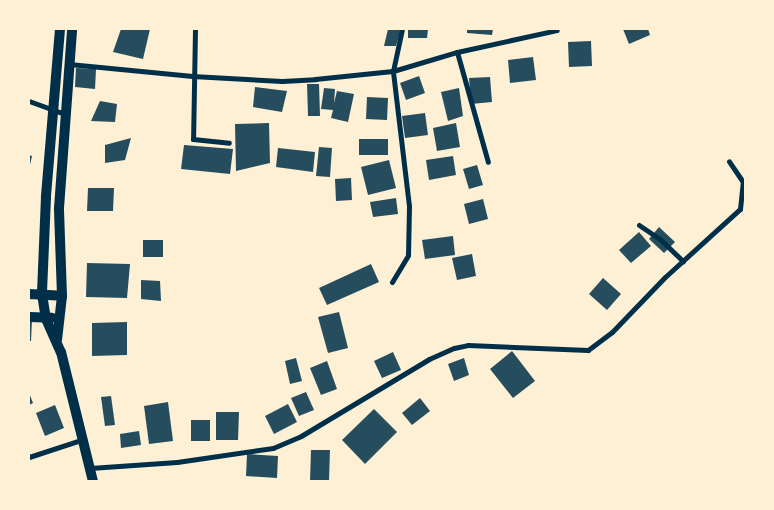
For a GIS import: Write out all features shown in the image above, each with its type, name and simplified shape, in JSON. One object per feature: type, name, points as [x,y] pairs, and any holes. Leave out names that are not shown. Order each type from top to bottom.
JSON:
[{"type":"main road","points":[[60,29],[46,197],[42,294],[46,319],[57,340],[92,481]]},
{"type":"main road","points":[[57,340],[62,296],[59,208],[64,114],[72,29]]},
{"type":"main road","points":[[29,294],[62,296]]},
{"type":"main road","points":[[29,317],[46,319],[61,317]]},
{"type":"street","points":[[195,29],[192,76],[193,140],[229,143]]},
{"type":"street","points":[[392,282],[408,255],[409,213],[393,71],[402,29]]},
{"type":"street","points":[[69,64],[192,76],[282,81],[393,71],[457,52],[557,30]]},
{"type":"street","points":[[457,52],[488,162]]},
{"type":"street","points":[[29,100],[64,114]]},
{"type":"street","points":[[90,468],[177,462],[273,448],[302,436],[421,363],[454,348],[468,345],[588,350],[612,332],[740,209],[743,182],[729,161]]},
{"type":"street","points":[[639,224],[660,239],[684,261]]},
{"type":"street","points":[[29,457],[81,440]]},
{"type":"building","points":[[121,29],[150,29],[143,59],[113,52]]},
{"type":"building","points":[[388,29],[401,29],[396,46],[384,46]]},
{"type":"building","points":[[408,29],[428,29],[427,38],[408,38]]},
{"type":"building","points":[[467,29],[493,29],[492,35],[467,33]]},
{"type":"building","points":[[623,29],[648,29],[650,35],[629,44]]},
{"type":"building","points":[[591,41],[592,66],[569,67],[568,42]]},
{"type":"building","points":[[533,57],[536,80],[510,83],[508,60]]},
{"type":"building","points":[[76,68],[96,69],[95,89],[75,87]]},
{"type":"building","points":[[419,76],[425,93],[406,100],[400,83]]},
{"type":"building","points":[[490,77],[492,102],[471,104],[469,78]]},
{"type":"building","points":[[307,84],[319,84],[320,116],[308,116]]},
{"type":"building","points":[[255,87],[287,91],[282,112],[253,107]]},
{"type":"building","points":[[324,88],[335,89],[334,103],[337,91],[354,94],[348,122],[331,118],[333,110],[321,109]]},
{"type":"building","points":[[459,88],[463,116],[448,121],[441,92]]},
{"type":"building","points":[[367,97],[388,98],[387,120],[366,119]]},
{"type":"building","points":[[100,101],[117,104],[115,122],[91,121]]},
{"type":"building","points":[[425,113],[428,135],[405,138],[402,116]]},
{"type":"building","points":[[269,123],[270,163],[236,171],[235,124]]},
{"type":"building","points":[[456,123],[460,147],[437,151],[433,128]]},
{"type":"building","points":[[131,138],[125,160],[105,163],[105,145]]},
{"type":"building","points":[[359,139],[388,139],[388,155],[359,155]]},
{"type":"building","points":[[184,145],[233,149],[230,174],[181,169]]},
{"type":"building","points":[[319,147],[332,148],[330,177],[316,176]]},
{"type":"building","points":[[278,148],[315,152],[313,172],[276,167]]},
{"type":"building","points":[[29,155],[32,156],[29,169]]},
{"type":"building","points":[[453,156],[456,175],[429,180],[426,160]]},
{"type":"building","points":[[389,160],[396,188],[368,195],[361,167]]},
{"type":"building","points":[[477,165],[483,185],[469,189],[463,169]]},
{"type":"building","points":[[351,178],[352,200],[336,201],[335,179]]},
{"type":"building","points":[[88,188],[114,188],[113,211],[87,211]]},
{"type":"building","points":[[396,198],[398,214],[373,217],[370,202]]},
{"type":"building","points":[[483,199],[488,219],[469,224],[464,204]]},
{"type":"building","points":[[659,227],[675,242],[664,253],[649,239]]},
{"type":"building","points":[[639,232],[651,246],[631,263],[619,250]]},
{"type":"building","points":[[453,236],[455,255],[425,259],[422,240]]},
{"type":"building","points":[[143,240],[163,240],[163,257],[143,257]]},
{"type":"building","points":[[472,254],[476,276],[457,280],[452,258]]},
{"type":"building","points":[[87,263],[130,264],[127,298],[86,297]]},
{"type":"building","points":[[371,264],[379,282],[327,305],[319,288]]},
{"type":"building","points":[[603,278],[621,294],[607,310],[589,294]]},
{"type":"building","points":[[141,280],[160,281],[161,301],[141,299]]},
{"type":"building","points":[[339,312],[348,348],[328,353],[318,317]]},
{"type":"building","points":[[29,320],[32,320],[31,341],[29,341]]},
{"type":"building","points":[[127,322],[127,355],[92,356],[92,323]]},
{"type":"building","points":[[512,351],[535,381],[513,398],[490,369]]},
{"type":"building","points":[[393,352],[401,370],[382,378],[374,361]]},
{"type":"building","points":[[296,358],[302,381],[290,384],[285,361]]},
{"type":"building","points":[[464,358],[469,375],[454,381],[448,364]]},
{"type":"building","points":[[327,361],[337,389],[321,395],[310,368]]},
{"type":"building","points":[[306,392],[314,410],[299,416],[291,398]]},
{"type":"building","points":[[29,393],[33,403],[29,405]]},
{"type":"building","points":[[111,396],[115,425],[105,426],[101,397]]},
{"type":"building","points":[[420,398],[430,411],[412,425],[402,413]]},
{"type":"building","points":[[168,402],[173,441],[149,444],[144,406]]},
{"type":"building","points":[[288,404],[297,422],[274,434],[265,416]]},
{"type":"building","points":[[55,405],[64,428],[45,436],[36,413]]},
{"type":"building","points":[[374,409],[397,432],[365,464],[342,440]]},
{"type":"building","points":[[216,412],[239,412],[238,440],[216,440]]},
{"type":"building","points":[[191,420],[210,420],[210,441],[191,441]]},
{"type":"building","points":[[139,431],[141,445],[121,448],[120,434]]},
{"type":"building","points":[[311,450],[330,450],[329,481],[310,481]]},
{"type":"building","points":[[247,454],[278,456],[277,478],[246,476]]}]
